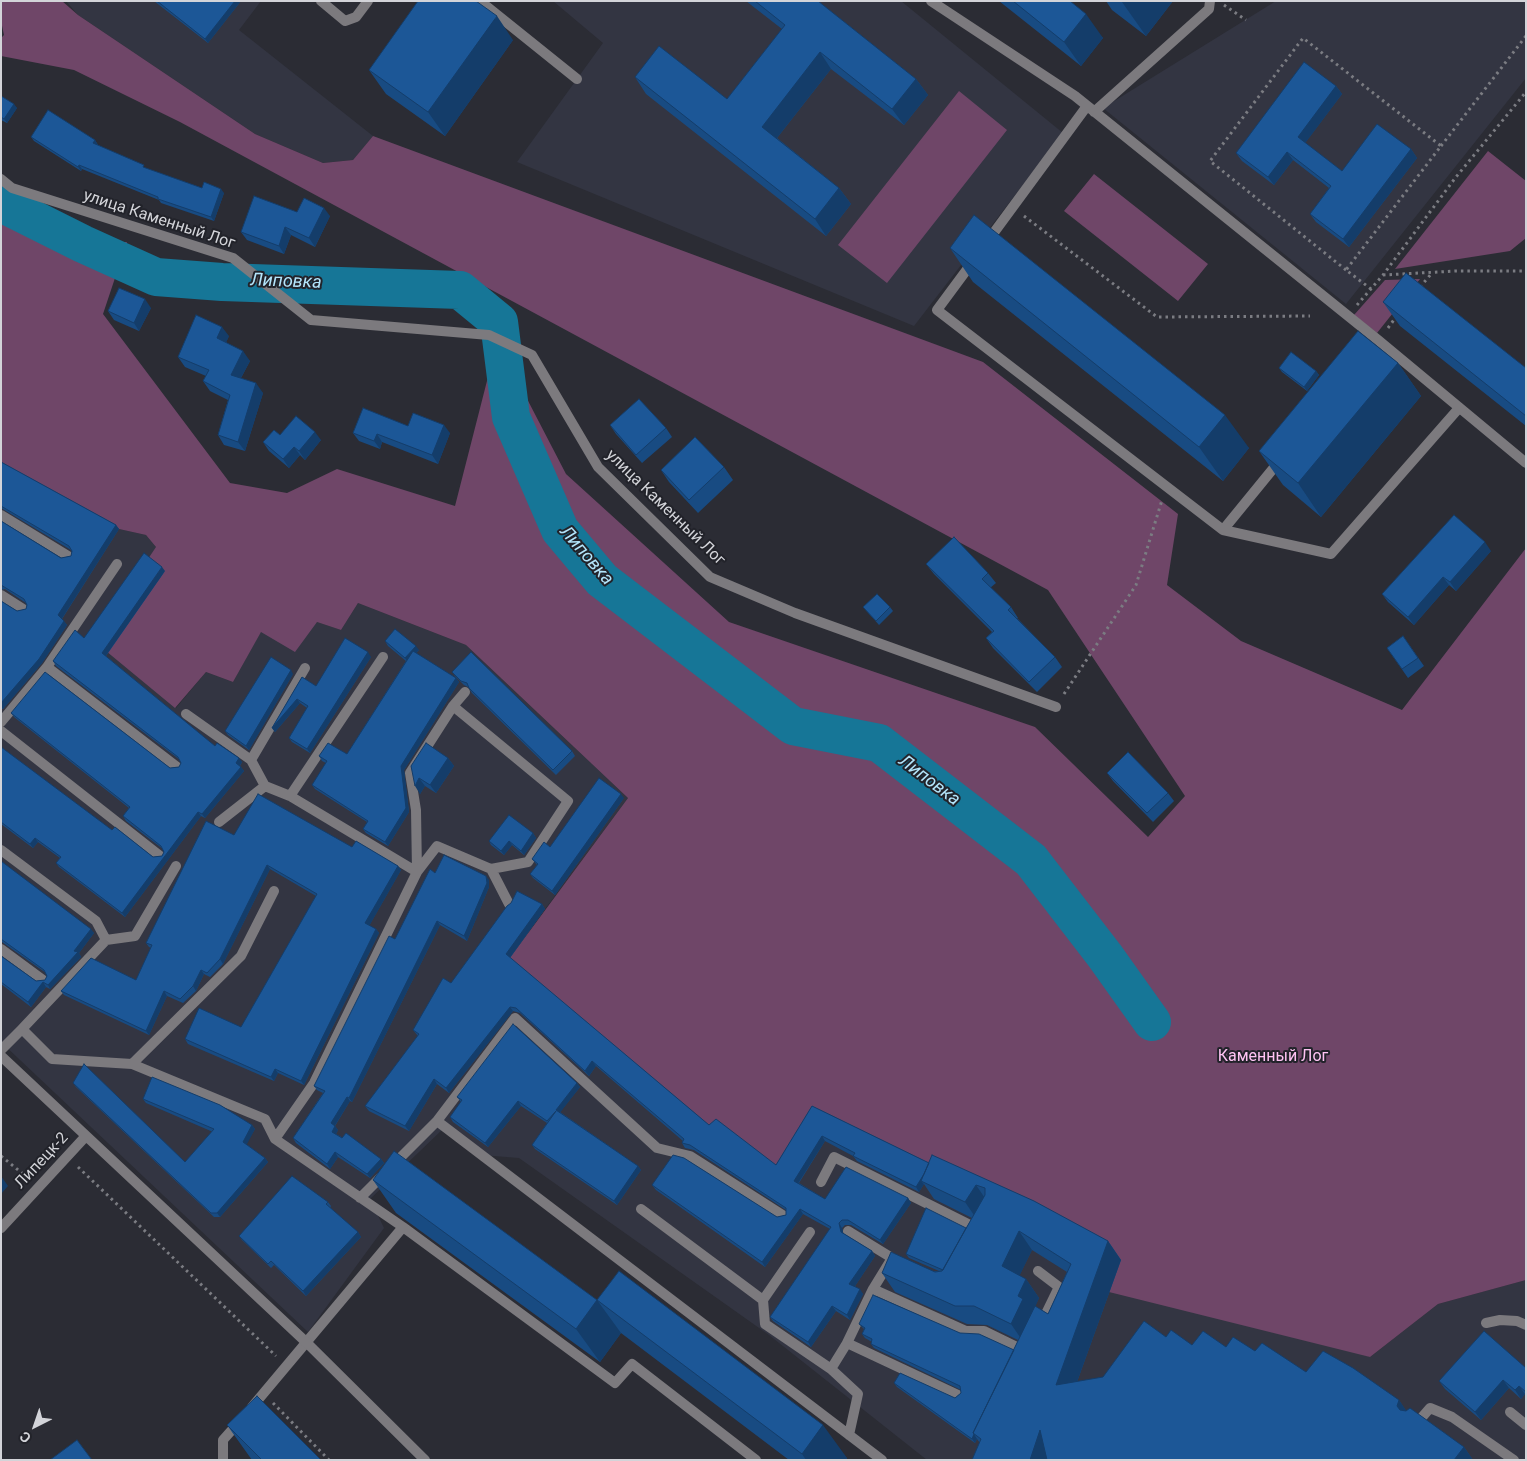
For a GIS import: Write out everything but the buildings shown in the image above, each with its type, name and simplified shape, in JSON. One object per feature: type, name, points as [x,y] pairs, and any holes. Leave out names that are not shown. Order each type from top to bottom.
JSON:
[{"type":"street","points":[[321,1],[345,20],[356,17],[368,1]]},
{"type":"street","points":[[480,1],[577,79]]},
{"type":"street","points":[[931,1],[1090,109],[1346,316],[1375,344],[1459,408],[1526,463]]},
{"type":"street","points":[[1210,1],[1209,9],[1090,109],[937,310],[1223,530],[1332,554],[1459,408]]},
{"type":"street","name":"улица Каменный Лог","points":[[1,179],[12,188],[233,258],[311,320],[489,335],[532,355],[598,467],[710,577],[795,613],[1056,707]]},
{"type":"street","points":[[1223,530],[1286,453]]},
{"type":"street","points":[[1,515],[68,556]]},
{"type":"street","points":[[1,722],[47,668],[117,564]]},
{"type":"street","points":[[1,595],[23,609]]},
{"type":"street","points":[[290,796],[383,657]]},
{"type":"street","points":[[47,668],[176,767]]},
{"type":"street","points":[[251,760],[305,668]]},
{"type":"street","points":[[417,872],[416,810],[410,773],[453,706],[465,692]]},
{"type":"street","points":[[275,1139],[314,1082],[417,872],[437,846],[492,869],[528,862],[568,801],[453,706]]},
{"type":"street","points":[[186,714],[251,760],[265,786],[290,796],[417,872]]},
{"type":"street","points":[[1,731],[160,856]]},
{"type":"street","points":[[219,822],[265,786]]},
{"type":"street","points":[[1,850],[96,921],[106,940]]},
{"type":"street","points":[[1,1050],[106,940],[135,936],[176,866]]},
{"type":"street","points":[[492,869],[509,904]]},
{"type":"street","points":[[132,1064],[241,956],[274,891]]},
{"type":"street","points":[[1,948],[43,980]]},
{"type":"street","points":[[360,1198],[437,1121],[515,1018],[658,1148],[690,1156],[784,1216]]},
{"type":"street","points":[[22,1029],[52,1058],[132,1064],[265,1119],[275,1139],[403,1228],[615,1383],[632,1364],[756,1460]]},
{"type":"street","points":[[1,1056],[85,1137],[307,1343],[425,1460]]},
{"type":"street","points":[[437,1121],[882,1460]]},
{"type":"street","name":"Липецк-2","points":[[1,1228],[85,1137]]},
{"type":"street","points":[[821,1182],[834,1157],[981,1231]]},
{"type":"street","points":[[641,1209],[763,1300]]},
{"type":"street","points":[[223,1460],[223,1440],[403,1228]]},
{"type":"street","points":[[831,1369],[847,1343],[873,1289],[897,1260],[848,1231]]},
{"type":"street","points":[[810,1232],[763,1300],[765,1324],[831,1369],[858,1394],[849,1435]]},
{"type":"street","points":[[873,1289],[966,1331],[984,1331],[1029,1348],[1059,1287],[1038,1271]]},
{"type":"street","points":[[1486,1323],[1500,1320],[1517,1321],[1526,1325]]},
{"type":"street","points":[[847,1343],[958,1395]]},
{"type":"street","points":[[1418,1423],[1430,1408],[1452,1417],[1514,1460]]},
{"type":"street","points":[[1510,1412],[1526,1425]]},
{"type":"path","points":[[1217,1],[1246,20]]},
{"type":"path","points":[[1346,270],[1526,36]]},
{"type":"path","points":[[1370,289],[1210,161],[1303,38],[1441,146]]},
{"type":"path","points":[[1346,316],[1383,275],[1456,177],[1526,92]]},
{"type":"path","points":[[1018,211],[1157,316],[1310,316]]},
{"type":"path","points":[[1383,275],[1526,271]]},
{"type":"path","points":[[1414,295],[1432,273]]},
{"type":"path","points":[[1375,344],[1402,310]]},
{"type":"path","points":[[1056,707],[1136,585],[1160,505],[1168,488]]},
{"type":"path","points":[[1,1156],[38,1187]]},
{"type":"path","points":[[74,1164],[277,1356],[274,1366]]},
{"type":"path","points":[[264,1393],[329,1460]]},
{"type":"shaded area","points":[[66,1],[261,1],[239,30],[373,136],[353,160],[323,163],[255,134],[78,15]]},
{"type":"shaded area","points":[[553,1],[901,1],[1063,133],[914,326],[517,162],[603,43]]},
{"type":"shaded area","points":[[1276,1],[1526,1],[1526,78],[1346,304],[1103,108]]},
{"type":"shaded area","points":[[1,465],[119,529],[146,535],[156,547],[176,708],[206,672],[233,682],[261,631],[317,622],[341,630],[358,603],[466,645],[628,798],[528,932],[815,1111],[1370,1357],[1438,1304],[1526,1280],[1526,1460],[927,1460],[769,1335],[519,1158],[481,1155],[443,1129],[370,1199],[384,1228],[308,1332],[1,1042]]},
{"type":"green space","name":"Каменный Лог","points":[[1,1],[62,1],[78,15],[255,134],[323,163],[353,160],[373,136],[983,362],[1178,514],[1167,585],[1241,641],[1402,710],[1526,548],[1526,1280],[1438,1304],[1370,1357],[1109,1292],[815,1111],[779,1170],[712,1130],[509,959],[628,798],[466,645],[358,603],[341,630],[317,622],[295,652],[261,632],[233,682],[206,672],[175,708],[106,651],[148,559],[156,547],[146,535],[119,529],[1,465],[1,195],[68,242],[127,242],[103,314],[230,483],[287,493],[337,469],[455,506],[488,377],[511,368],[566,474],[729,622],[1035,727],[1148,837],[1185,796],[1048,590],[180,122],[74,70],[1,56],[1,38],[4,35],[1,21]]},
{"type":"green space","points":[[959,91],[1007,130],[887,283],[838,245]]},
{"type":"green space","points":[[1488,151],[1526,181],[1526,238],[1510,251],[1395,269]]},
{"type":"green space","points":[[1094,174],[1208,264],[1178,301],[1064,211]]},
{"type":"green space","points":[[1420,279],[1377,333],[1354,315],[1385,280]]},
{"type":"waterway","name":"Липовка","points":[[1,203],[83,244],[156,277],[222,282],[460,290],[499,322],[511,417],[560,530],[602,580],[793,726],[879,743],[1031,860],[1105,956],[1152,1022]]}]
